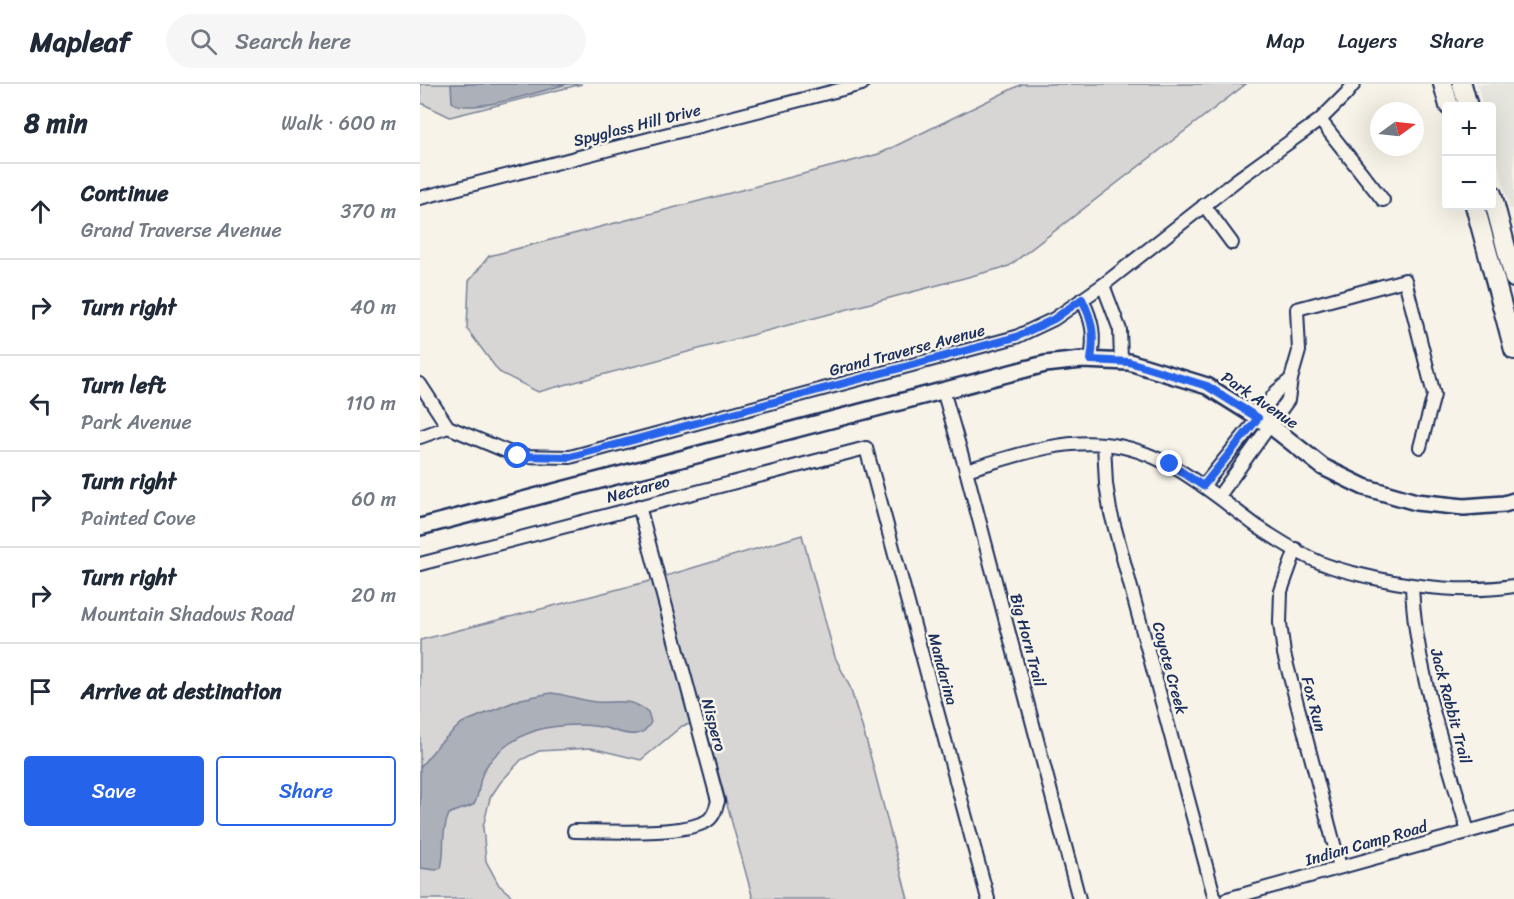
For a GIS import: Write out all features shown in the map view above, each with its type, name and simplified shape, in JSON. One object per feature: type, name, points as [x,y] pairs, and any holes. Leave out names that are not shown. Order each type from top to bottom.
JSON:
[{"type":"main road","points":[[1443,84],[1448,102]]},
{"type":"main road","points":[[1462,84],[1467,102]]},
{"type":"main road","points":[[1476,210],[1514,350]]},
{"type":"main road","points":[[1495,210],[1514,278]]},
{"type":"street","name":"Spyglass Hill Drive","points":[[420,198],[862,84]]},
{"type":"street","name":"Grand Traverse Avenue","points":[[448,428],[518,456],[570,457],[1016,337],[1054,319],[1103,285],[1320,120],[1354,84]]},
{"type":"street","points":[[1320,120],[1383,200]]},
{"type":"street","points":[[1204,206],[1232,243]]},
{"type":"street","points":[[1219,496],[1288,400],[1299,351],[1297,309],[1405,280],[1434,395],[1420,447]]},
{"type":"street","points":[[1103,285],[1120,330],[1121,361]]},
{"type":"street","points":[[1082,299],[1090,316],[1094,339],[1091,360]]},
{"type":"street","name":"Park Avenue","points":[[420,527],[1045,364],[1091,360],[1129,362],[1207,386],[1271,426],[1323,467],[1364,487],[1416,502],[1464,507],[1514,501]]},
{"type":"street","points":[[1203,486],[1276,392],[1291,379]]},
{"type":"street","points":[[420,384],[448,428],[420,437]]},
{"type":"street","name":"Big Horn Trail","points":[[943,390],[1079,899]]},
{"type":"street","points":[[966,471],[1060,446],[1104,444],[1134,450],[1170,464],[1219,496],[1260,528],[1321,563],[1412,586],[1477,590],[1514,586]]},
{"type":"street","name":"Coyote Creek","points":[[1104,444],[1110,510],[1215,899]]},
{"type":"street","name":"Nectareo","points":[[420,564],[866,448]]},
{"type":"street","name":"Mandarina","points":[[866,448],[988,899]]},
{"type":"street","name":"Nispero","points":[[574,831],[659,831],[693,825],[709,820],[715,812],[718,801],[639,506]]},
{"type":"street","name":"Fox Run","points":[[1296,549],[1281,591],[1280,623],[1284,654],[1340,867]]},
{"type":"street","name":"Jack Rabbit Trail","points":[[1412,586],[1415,635],[1468,832]]},
{"type":"street","name":"Indian Camp Road","points":[[1227,899],[1514,819]]},
{"type":"shaded area","points":[[420,84],[582,84],[450,117],[421,103]]},
{"type":"shaded area","points":[[451,84],[567,84],[525,96],[473,106],[452,102]]},
{"type":"shaded area","points":[[1022,84],[1246,84],[1009,266],[538,392],[499,372],[467,329],[469,281],[489,256],[879,154]]},
{"type":"shaded area","points":[[1477,84],[1514,84],[1514,208],[1510,209],[1496,155],[1496,102],[1482,102]]},
{"type":"shaded area","points":[[802,535],[835,657],[850,687],[867,743],[908,899],[753,899],[704,721],[682,726],[641,760],[591,748],[539,751],[521,760],[490,798],[483,827],[486,861],[499,885],[515,899],[420,899],[420,640],[646,582]]},
{"type":"shaded area","points":[[551,693],[597,702],[633,703],[648,712],[651,722],[644,731],[632,734],[588,725],[545,728],[518,738],[501,750],[488,765],[481,777],[474,804],[449,814],[441,868],[436,870],[420,868],[420,767],[440,743],[462,723],[521,699]]},
{"type":"route","points":[[518,456],[570,457],[1016,337],[1054,319],[1082,299],[1090,316],[1094,339],[1091,360],[1129,362],[1207,386],[1258,418],[1203,486],[1170,464]]}]
